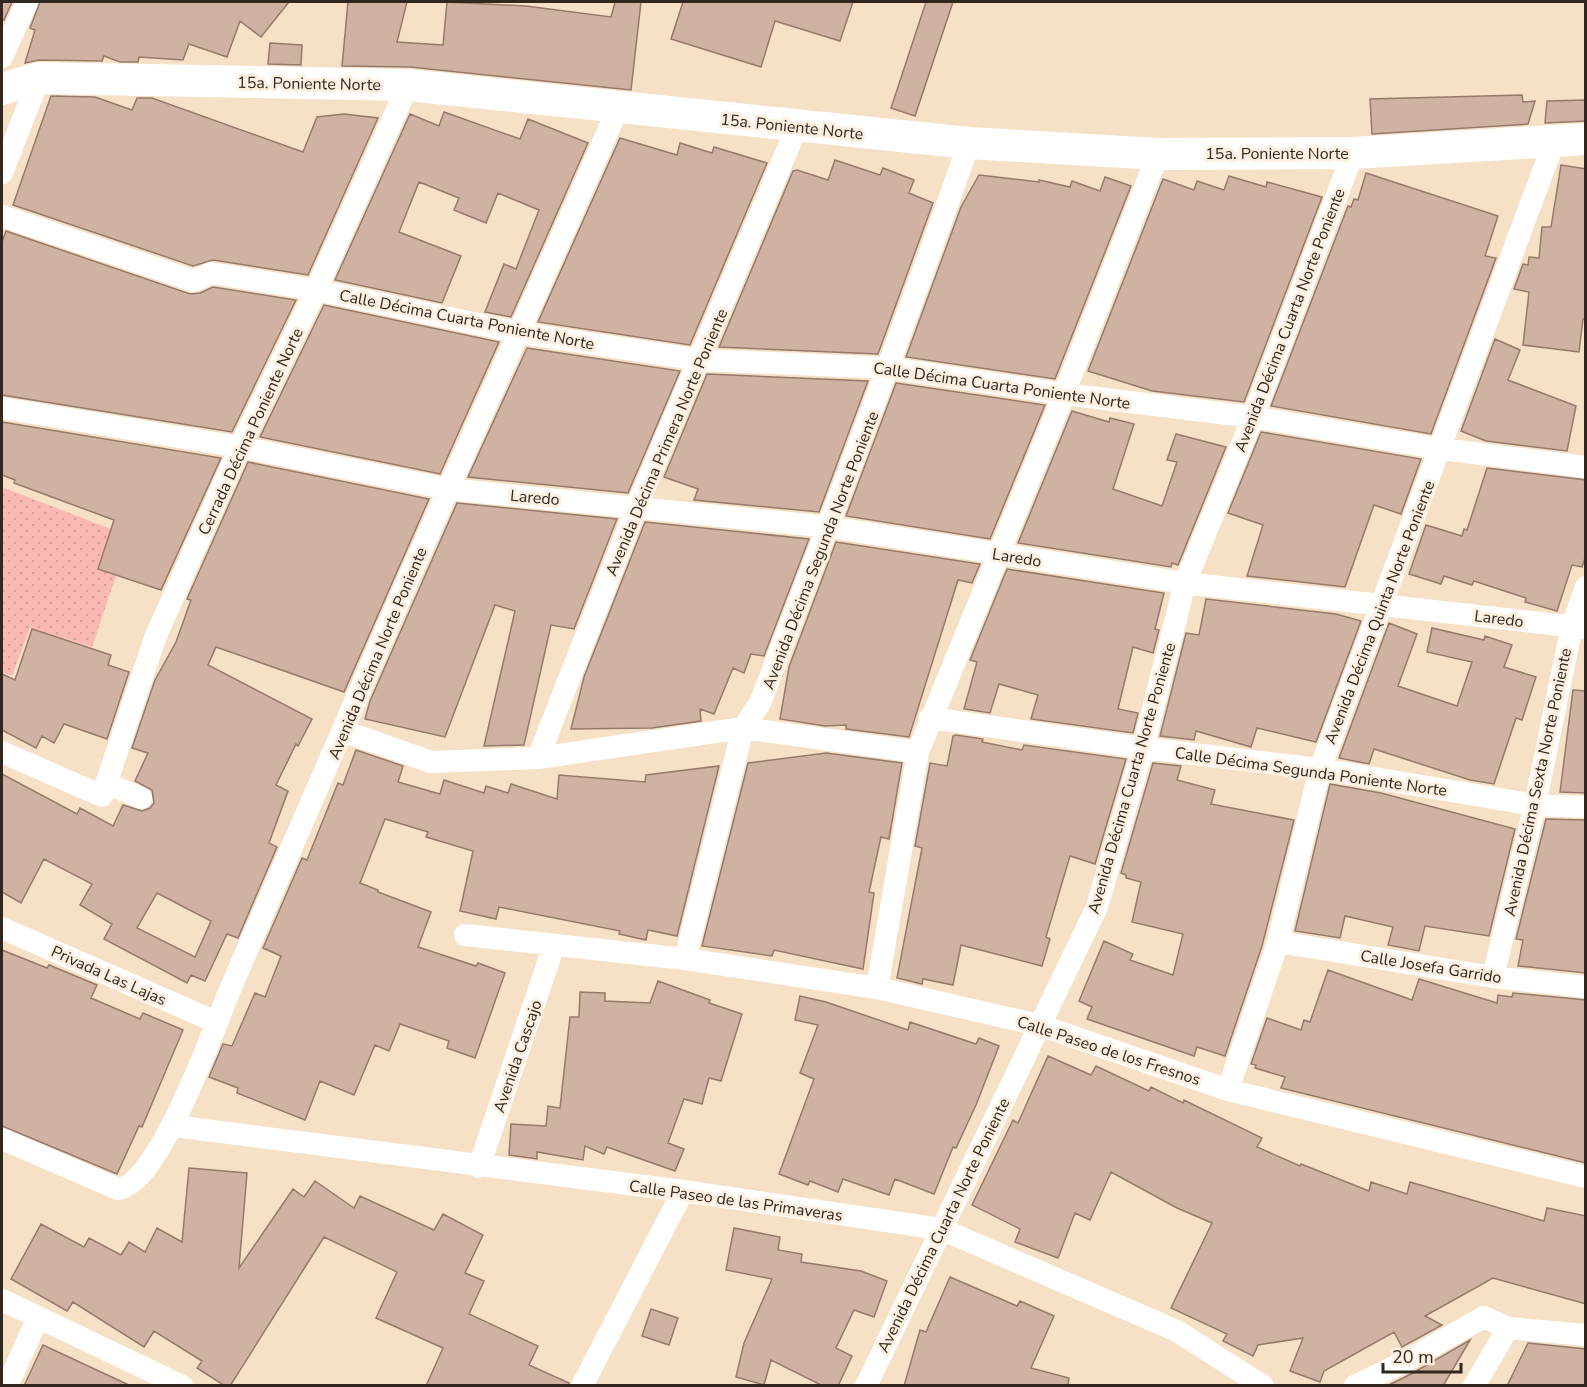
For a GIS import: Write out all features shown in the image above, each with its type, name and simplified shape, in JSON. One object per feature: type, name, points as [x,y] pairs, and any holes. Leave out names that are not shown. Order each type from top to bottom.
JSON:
[{"type":"street","points":[[2,57],[27,2]]},
{"type":"street","points":[[2,173],[39,78]]},
{"type":"street","name":"15a. Poniente Norte","points":[[2,89],[39,78],[408,85],[969,143],[1158,154],[1353,153],[1586,139]]},
{"type":"street","name":"Cerrada Décima Poniente Norte","points":[[106,783],[155,638],[240,447],[316,290],[408,85]]},
{"type":"street","name":"Avenida Décima Norte Poniente","points":[[2,1139],[118,1189],[125,1188],[142,1174],[174,1126],[216,1022],[448,489],[521,333],[618,108]]},
{"type":"street","name":"Avenida Décima Primera Norte Poniente","points":[[538,758],[637,506],[797,127]]},
{"type":"street","name":"Avenida Décima Quinta Norte Poniente","points":[[1228,1090],[1278,942],[1320,769],[1554,142]]},
{"type":"street","name":"Avenida Décima Segunda Norte Poniente","points":[[685,959],[743,728],[760,703],[829,527],[890,368],[969,143]]},
{"type":"street","name":"Avenida Décima Cuarta Norte Poniente","points":[[866,1386],[1097,907],[1143,748],[1185,583],[1253,417],[1353,153]]},
{"type":"street","points":[[877,988],[918,752],[1064,394],[1158,154]]},
{"type":"street","name":"Calle Décima Cuarta Poniente Norte","points":[[2,216],[194,281],[211,273],[316,290],[521,333],[700,360],[890,368],[1064,394],[1253,417],[1441,449],[1586,467]]},
{"type":"street","name":"Laredo","points":[[2,408],[240,447],[448,489],[637,506],[829,527],[1185,583],[1579,627]]},
{"type":"street","name":"Avenida Décima Sexta Norte Poniente","points":[[1493,977],[1579,627],[1586,588]]},
{"type":"street","name":"Calle Décima Segunda Poniente Norte","points":[[930,718],[1143,748],[1320,769],[1535,805],[1586,807]]},
{"type":"street","points":[[343,731],[431,762],[538,758],[743,728],[918,752]]},
{"type":"street","points":[[2,752],[102,796],[106,783],[141,798]]},
{"type":"street","name":"Privada Las Lajas","points":[[2,928],[216,1022]]},
{"type":"street","name":"Calle Paseo de los Fresnos","points":[[465,935],[685,959],[877,988],[1039,1024],[1228,1090],[1586,1177]]},
{"type":"street","name":"Calle Josefa Garrido","points":[[1278,942],[1493,977],[1586,987]]},
{"type":"street","name":"Avenida Cascajo","points":[[479,1167],[554,945]]},
{"type":"street","name":"Calle Paseo de las Primaveras","points":[[174,1126],[479,1167],[683,1191],[941,1229],[1177,1331],[1248,1374],[1263,1386]]},
{"type":"street","points":[[582,1386],[683,1191]]},
{"type":"street","points":[[2,1300],[182,1386]]},
{"type":"street","points":[[1355,1386],[1404,1362],[1484,1317],[1508,1329],[1586,1335]]},
{"type":"street","points":[[7,1386],[38,1318]]},
{"type":"street","points":[[1474,1386],[1508,1329]]},
{"type":"shaded area","points":[[2,487],[111,529],[98,569],[116,576],[92,647],[30,628],[12,676],[2,672]]},
{"type":"building","points":[[2,2],[12,2],[4,20],[2,19]]},
{"type":"building","points":[[40,2],[289,2],[261,37],[240,21],[227,57],[189,44],[183,60],[139,57],[138,62],[120,62],[104,56],[102,61],[39,60],[25,63],[35,30],[30,28]]},
{"type":"building","points":[[348,2],[407,2],[397,42],[443,45],[447,2],[526,6],[611,17],[615,2],[641,2],[631,90],[410,67],[342,66]]},
{"type":"building","points":[[683,2],[853,2],[840,41],[775,21],[761,67],[671,39]]},
{"type":"building","points":[[926,2],[953,2],[915,116],[891,108]]},
{"type":"building","points":[[270,43],[302,45],[301,65],[268,64]]},
{"type":"building","points":[[1522,95],[1523,102],[1535,101],[1528,124],[1372,134],[1370,99]]},
{"type":"building","points":[[51,96],[95,97],[132,110],[137,98],[152,98],[303,152],[317,117],[344,114],[378,118],[308,275],[213,260],[193,266],[13,205]]},
{"type":"building","points":[[1586,100],[1586,121],[1545,123],[1547,101]]},
{"type":"building","points":[[444,112],[520,139],[528,119],[588,143],[511,317],[485,312],[504,264],[516,269],[539,210],[498,193],[486,223],[454,210],[459,198],[419,182],[399,232],[461,256],[442,303],[335,280],[410,114],[439,126]]},
{"type":"building","points":[[620,138],[677,155],[680,143],[712,153],[714,147],[767,163],[690,345],[538,322]]},
{"type":"building","points":[[835,160],[880,175],[883,168],[914,180],[909,193],[933,203],[878,354],[719,347],[793,171],[797,170],[828,180]]},
{"type":"building","points":[[1561,165],[1586,169],[1586,319],[1583,319],[1579,352],[1523,345],[1529,292],[1514,289],[1523,264],[1528,265],[1529,257],[1539,258],[1542,227],[1551,227]]},
{"type":"building","points":[[1366,173],[1498,216],[1485,256],[1496,258],[1431,434],[1271,406],[1348,206],[1351,207],[1354,199],[1358,200]]},
{"type":"building","points":[[979,175],[1039,182],[1039,180],[1070,187],[1072,181],[1100,191],[1105,177],[1131,186],[1055,379],[906,357],[961,207]]},
{"type":"building","points":[[1229,176],[1266,187],[1267,182],[1322,197],[1244,402],[1152,391],[1088,371],[1163,179],[1194,190],[1197,181],[1224,190]]},
{"type":"building","points":[[6,231],[190,294],[200,293],[213,287],[296,300],[232,432],[2,395],[2,242]]},
{"type":"building","points":[[324,305],[499,342],[440,474],[260,437]]},
{"type":"building","points":[[1495,339],[1520,350],[1508,380],[1576,406],[1567,451],[1486,441],[1461,431]]},
{"type":"building","points":[[527,348],[680,371],[628,493],[468,477]]},
{"type":"building","points":[[707,374],[868,381],[819,512],[694,500],[698,489],[664,477]]},
{"type":"building","points":[[896,383],[1045,405],[990,539],[846,516]]},
{"type":"building","points":[[1072,411],[1109,422],[1110,418],[1134,424],[1113,489],[1162,506],[1177,462],[1167,460],[1176,434],[1226,447],[1178,565],[1172,563],[1171,567],[1018,543]]},
{"type":"building","points":[[2,422],[221,458],[161,590],[98,569],[114,520],[14,483],[15,480],[2,475]]},
{"type":"building","points":[[1261,432],[1421,459],[1401,514],[1374,505],[1345,587],[1247,576],[1263,525],[1228,513]]},
{"type":"building","points":[[248,462],[429,499],[344,692],[216,647],[208,665],[312,719],[298,746],[296,744],[276,785],[288,791],[269,843],[277,847],[238,938],[227,934],[205,981],[191,975],[187,983],[104,939],[112,924],[80,905],[92,884],[44,859],[21,903],[2,892],[2,774],[77,814],[80,808],[113,826],[123,805],[142,811],[150,808],[154,803],[152,790],[135,781],[148,753],[132,748],[155,680],[176,642],[191,600],[187,599]],"holes":[[[157,893],[211,921],[195,957],[137,928]]]},
{"type":"building","points":[[1487,468],[1586,480],[1586,555],[1582,567],[1572,565],[1557,611],[1525,602],[1526,598],[1474,581],[1472,585],[1444,576],[1441,584],[1409,574],[1426,525],[1462,536],[1464,529],[1467,530]]},
{"type":"building","points":[[457,503],[617,519],[574,629],[551,625],[524,745],[484,746],[515,611],[495,605],[445,737],[365,719],[370,701]]},
{"type":"building","points":[[645,522],[809,539],[764,656],[751,654],[744,673],[733,668],[714,714],[700,709],[701,721],[652,728],[571,729],[584,677]]},
{"type":"building","points":[[836,542],[980,564],[972,583],[958,580],[909,737],[846,729],[846,725],[825,726],[780,719],[789,667]]},
{"type":"building","points":[[1007,569],[1164,593],[1155,629],[1159,630],[1153,653],[1133,647],[1118,709],[1138,713],[1133,733],[1031,719],[1038,695],[999,684],[990,713],[964,709],[977,662],[970,660]]},
{"type":"building","points":[[1206,599],[1336,614],[1361,621],[1316,742],[1257,728],[1251,747],[1196,731],[1194,740],[1160,736],[1186,633],[1199,635]]},
{"type":"building","points":[[1389,623],[1417,634],[1398,686],[1457,706],[1472,662],[1427,652],[1432,628],[1484,640],[1485,636],[1512,645],[1504,667],[1536,677],[1522,720],[1516,718],[1494,784],[1470,780],[1374,749],[1369,764],[1339,758]]},
{"type":"building","points":[[32,629],[111,655],[108,665],[129,672],[107,739],[64,724],[54,743],[42,736],[36,748],[2,730],[2,674],[15,680]]},
{"type":"building","points":[[1573,690],[1586,691],[1586,793],[1560,792]]},
{"type":"building","points":[[953,736],[983,739],[982,742],[1022,750],[1024,745],[1126,759],[1095,864],[1070,856],[1046,937],[1050,939],[1042,966],[961,945],[953,985],[923,979],[922,984],[897,978],[922,848],[915,846],[930,763],[947,766]]},
{"type":"building","points":[[356,750],[403,766],[398,782],[440,794],[444,780],[484,793],[486,786],[508,793],[511,784],[557,799],[559,775],[645,782],[646,775],[719,766],[677,936],[648,930],[646,940],[619,934],[620,931],[499,907],[496,919],[460,911],[473,851],[426,837],[428,832],[385,819],[360,883],[431,912],[418,947],[476,966],[478,963],[505,973],[475,1058],[447,1048],[449,1041],[400,1024],[389,1051],[375,1045],[354,1095],[320,1081],[305,1120],[237,1093],[238,1088],[209,1077],[223,1044],[232,1046],[255,993],[265,997],[281,956],[263,948],[302,858],[307,860],[338,783],[343,785]]},
{"type":"building","points":[[826,753],[902,763],[889,839],[881,837],[869,892],[874,893],[863,969],[774,950],[772,956],[702,946],[748,763]]},
{"type":"building","points":[[1153,763],[1181,766],[1177,780],[1215,790],[1211,804],[1294,820],[1262,946],[1225,1056],[1197,1047],[1194,1056],[1087,1019],[1092,1007],[1079,1001],[1104,941],[1133,954],[1130,960],[1173,975],[1183,934],[1132,922],[1141,882],[1126,878],[1126,875],[1121,873]]},
{"type":"building","points":[[1330,784],[1381,793],[1515,829],[1489,936],[1425,926],[1419,951],[1388,945],[1393,927],[1345,916],[1340,938],[1295,931]]},
{"type":"building","points":[[1546,819],[1586,820],[1586,973],[1518,966],[1523,940],[1516,939]]},
{"type":"building","points":[[2,950],[47,968],[49,965],[97,985],[91,998],[140,1019],[143,1013],[183,1030],[142,1127],[139,1126],[117,1174],[2,1126]]},
{"type":"building","points":[[1328,970],[1412,1000],[1419,979],[1497,1003],[1498,995],[1512,997],[1513,993],[1586,1000],[1586,1163],[1281,1088],[1285,1077],[1255,1068],[1256,1065],[1251,1064],[1267,1018],[1301,1030],[1304,1020],[1310,1022]]},
{"type":"building","points":[[658,981],[710,1000],[709,1003],[742,1014],[721,1081],[709,1078],[702,1104],[684,1099],[668,1143],[684,1149],[675,1171],[607,1147],[604,1154],[585,1146],[583,1160],[537,1152],[537,1159],[509,1155],[511,1124],[546,1126],[548,1106],[560,1108],[570,1017],[579,1017],[580,992],[605,993],[605,1001],[650,1003]]},
{"type":"building","points":[[800,996],[826,1002],[908,1030],[910,1022],[976,1044],[979,1038],[999,1046],[976,1105],[956,1148],[953,1147],[934,1194],[895,1179],[889,1195],[843,1179],[838,1192],[810,1181],[808,1185],[779,1174],[814,1079],[800,1073],[818,1025],[795,1020]]},
{"type":"building","points":[[1048,1056],[1091,1075],[1096,1066],[1149,1091],[1151,1087],[1183,1103],[1184,1100],[1262,1138],[1257,1147],[1300,1166],[1301,1164],[1369,1191],[1371,1182],[1407,1194],[1410,1182],[1544,1221],[1547,1208],[1586,1216],[1586,1304],[1493,1278],[1425,1316],[1442,1325],[1402,1347],[1394,1332],[1324,1371],[1320,1382],[1290,1371],[1303,1338],[1258,1345],[1253,1356],[1223,1341],[1227,1334],[1171,1308],[1212,1223],[1177,1208],[1111,1172],[1090,1220],[1075,1213],[1058,1258],[1015,1242],[1020,1229],[972,1205],[1013,1120],[1018,1123]]},
{"type":"building","points":[[189,1168],[247,1173],[239,1268],[293,1189],[304,1197],[315,1181],[354,1208],[360,1196],[434,1230],[443,1214],[483,1235],[465,1273],[484,1281],[469,1314],[538,1346],[529,1365],[569,1383],[569,1386],[426,1386],[443,1348],[376,1318],[397,1272],[324,1237],[230,1386],[225,1386],[197,1368],[202,1361],[154,1331],[144,1347],[73,1302],[67,1311],[11,1279],[41,1224],[84,1247],[89,1238],[121,1255],[129,1242],[145,1252],[157,1228],[182,1242]]},
{"type":"building","points":[[734,1228],[780,1237],[778,1250],[802,1254],[801,1262],[861,1271],[887,1281],[874,1317],[854,1310],[836,1348],[852,1356],[838,1386],[823,1386],[771,1360],[764,1385],[736,1377],[744,1343],[772,1279],[726,1270]]},
{"type":"building","points":[[950,1277],[1017,1306],[1020,1301],[1054,1316],[1031,1368],[1069,1378],[1068,1386],[904,1386],[920,1330],[926,1332]]},
{"type":"building","points":[[651,1309],[678,1318],[669,1345],[642,1336]]},
{"type":"building","points":[[1470,1340],[1443,1386],[1387,1386],[1411,1374]]},
{"type":"building","points":[[1528,1343],[1586,1349],[1586,1386],[1507,1386]]},
{"type":"building","points":[[43,1345],[131,1386],[24,1386]]}]
